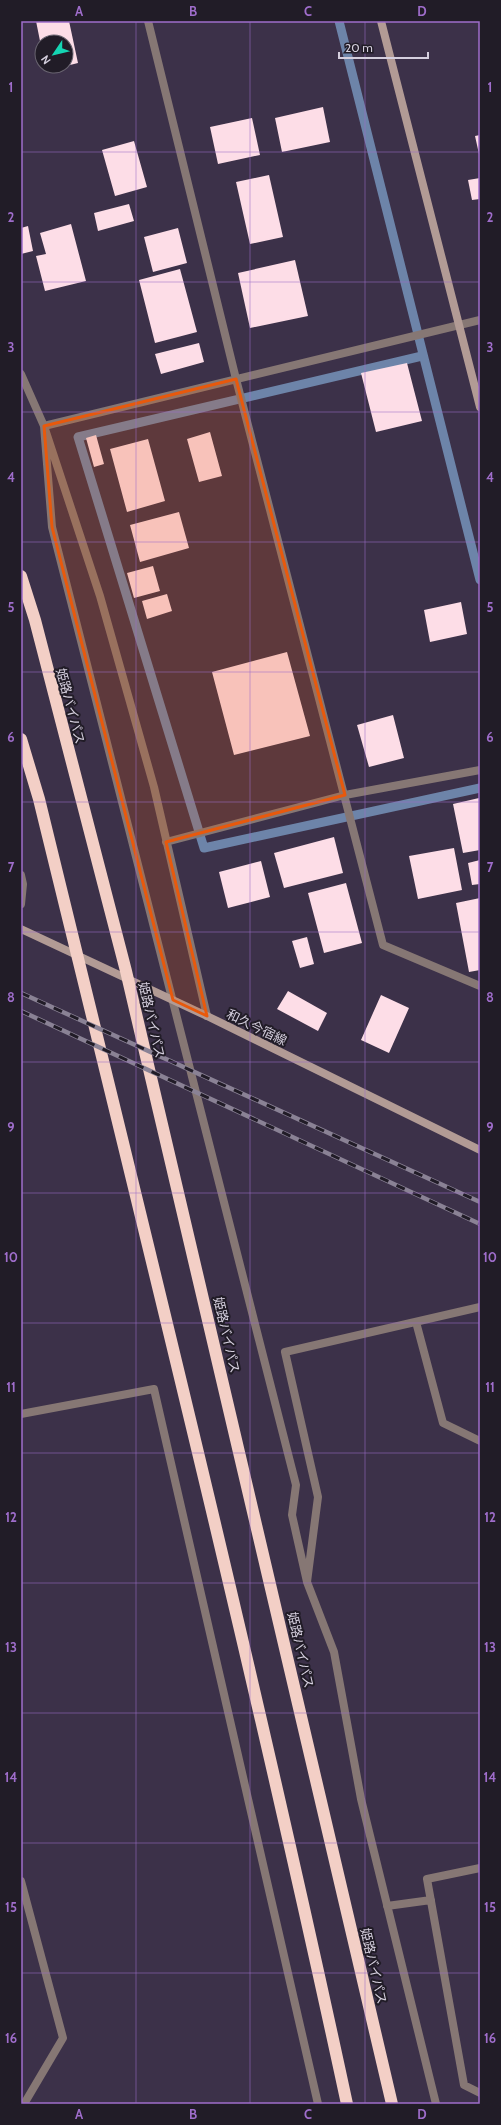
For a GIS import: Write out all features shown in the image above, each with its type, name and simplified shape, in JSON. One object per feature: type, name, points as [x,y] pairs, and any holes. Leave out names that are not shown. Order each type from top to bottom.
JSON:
[{"type":"highway","name":"姫路バイパス","points":[[21,576],[34,620],[128,978],[392,2104]]},
{"type":"highway","points":[[21,739],[41,807],[292,1848],[347,2104]]},
{"type":"main road","points":[[381,21],[480,407]]},
{"type":"main road","name":"和久今宿線","points":[[21,929],[206,1016],[480,1150]]},
{"type":"street","points":[[148,21],[236,379],[346,794],[383,945],[480,986]]},
{"type":"street","points":[[44,426],[480,320]]},
{"type":"street","points":[[22,379],[44,426],[100,596],[154,787],[206,1016]]},
{"type":"street","points":[[44,426],[52,527],[296,1485],[292,1515],[306,1582],[334,1652],[361,1799],[436,2104]]},
{"type":"street","points":[[166,842],[346,794],[480,770]]},
{"type":"street","points":[[21,875],[23,884],[21,904]]},
{"type":"street","points":[[306,1582],[318,1497],[285,1352],[480,1307]]},
{"type":"street","points":[[416,1322],[443,1423],[480,1441]]},
{"type":"street","points":[[21,1414],[154,1389],[318,2104]]},
{"type":"street","points":[[480,1868],[427,1879],[464,2085],[480,2093]]},
{"type":"street","points":[[21,1880],[63,2038],[24,2104]]},
{"type":"street","points":[[387,1906],[431,1900]]},
{"type":"highlighted area","points":[[236,379],[345,795],[166,842],[207,1016],[173,1000],[52,527],[44,426]]},
{"type":"building","points":[[36,21],[69,21],[72,34],[39,34]]},
{"type":"building","points":[[74,44],[78,63],[74,64]]},
{"type":"building","points":[[323,107],[330,142],[282,152],[275,118]]},
{"type":"building","points":[[252,118],[260,155],[218,164],[210,127]]},
{"type":"building","points":[[480,135],[480,154],[479,154],[475,136]]},
{"type":"building","points":[[134,141],[147,187],[115,196],[102,150]]},
{"type":"building","points":[[269,175],[283,237],[250,244],[236,182]]},
{"type":"building","points":[[480,178],[480,199],[472,200],[468,180]]},
{"type":"building","points":[[129,204],[134,221],[98,231],[94,213]]},
{"type":"building","points":[[71,224],[86,281],[45,291],[36,256],[46,254],[40,233]]},
{"type":"building","points":[[28,226],[33,251],[21,254],[21,228]]},
{"type":"building","points":[[178,228],[187,263],[153,272],[144,237]]},
{"type":"building","points":[[295,260],[308,316],[250,328],[238,273]]},
{"type":"building","points":[[180,269],[197,332],[155,343],[139,280]]},
{"type":"building","points":[[199,343],[204,362],[161,374],[155,354]]},
{"type":"building","points":[[407,363],[422,421],[376,432],[361,373]]},
{"type":"building","points":[[210,432],[222,476],[199,482],[187,439]]},
{"type":"building","points":[[96,435],[104,464],[94,467],[86,438]]},
{"type":"building","points":[[148,439],[165,501],[127,512],[110,449]]},
{"type":"building","points":[[179,512],[189,548],[140,562],[130,525]]},
{"type":"building","points":[[153,566],[160,591],[134,598],[127,573]]},
{"type":"building","points":[[167,594],[172,611],[147,619],[142,601]]},
{"type":"building","points":[[461,602],[467,634],[430,642],[424,610]]},
{"type":"building","points":[[287,652],[310,736],[234,755],[212,672]]},
{"type":"building","points":[[393,715],[404,758],[369,767],[357,725]]},
{"type":"building","points":[[479,798],[480,850],[463,853],[453,804]]},
{"type":"building","points":[[334,837],[343,873],[284,888],[274,853]]},
{"type":"building","points":[[454,848],[462,890],[418,899],[409,856]]},
{"type":"building","points":[[480,860],[480,884],[472,885],[468,863]]},
{"type":"building","points":[[261,861],[270,897],[228,908],[219,872]]},
{"type":"building","points":[[346,883],[362,943],[324,953],[308,893]]},
{"type":"building","points":[[480,898],[480,970],[469,972],[456,903]]},
{"type":"building","points":[[307,937],[314,964],[300,968],[292,941]]},
{"type":"building","points":[[288,991],[327,1013],[318,1031],[277,1009]]},
{"type":"building","points":[[381,995],[409,1008],[389,1053],[361,1040]]},
{"type":"waterway","points":[[339,21],[480,580]]},
{"type":"waterway","points":[[422,356],[78,437],[204,848],[480,788]]},
{"type":"railway","points":[[21,993],[480,1202]]},
{"type":"railway","points":[[21,1011],[480,1224]]}]
